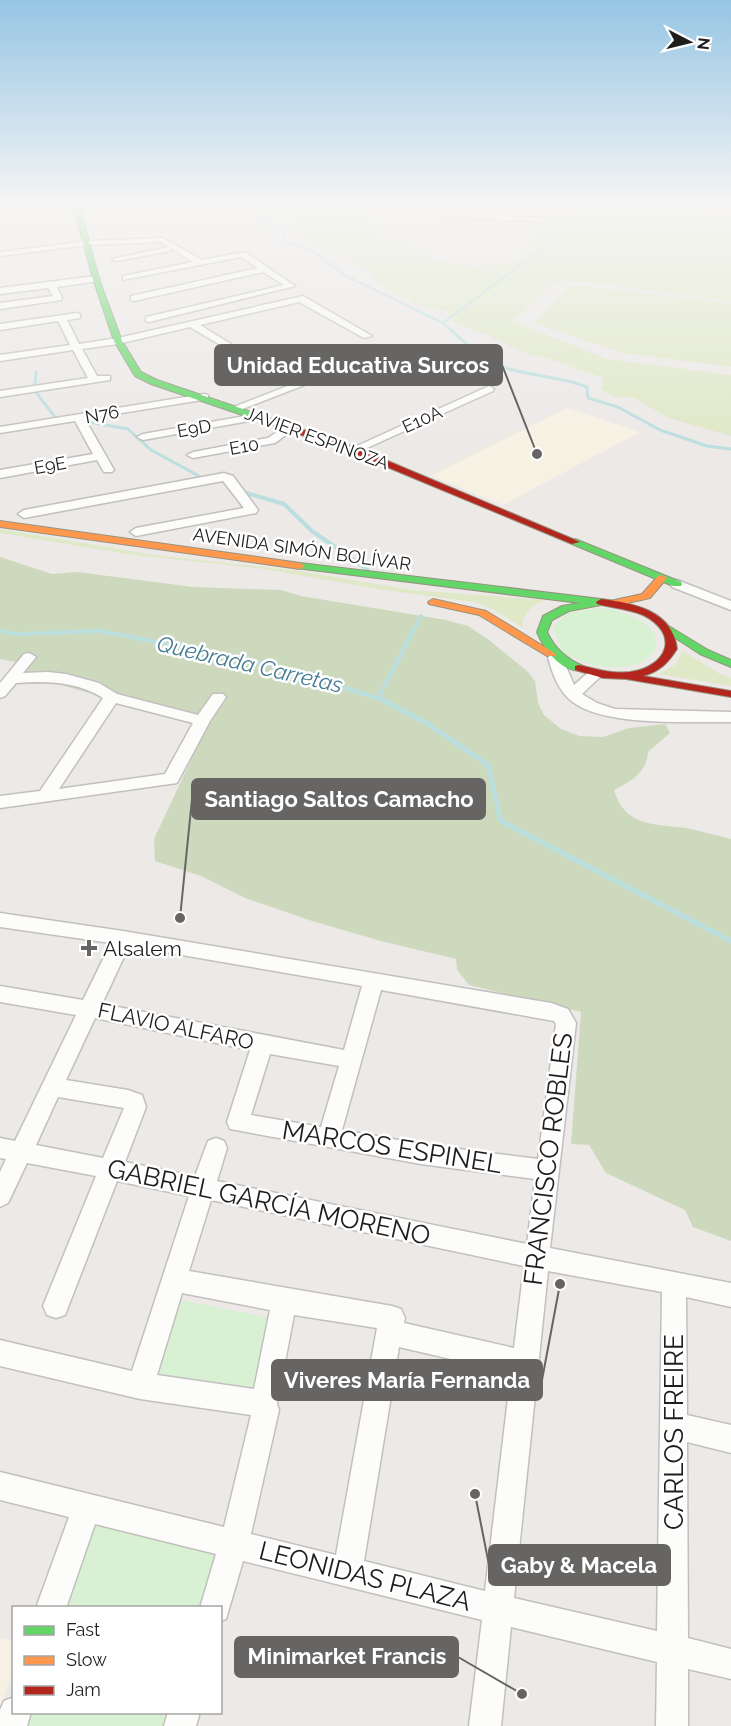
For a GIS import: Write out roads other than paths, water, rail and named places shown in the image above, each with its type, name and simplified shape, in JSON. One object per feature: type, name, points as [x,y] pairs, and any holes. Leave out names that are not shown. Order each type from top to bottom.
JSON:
[{"type":"main road","name":"JAVIER ESPINOZA","points":[[98,285],[118,341],[138,374],[154,382],[291,426],[354,450],[677,584]]},
{"type":"main road","name":"AVENIDA SIMÓN BOLÍVAR","points":[[0,524],[92,539],[364,576],[607,603],[636,609],[655,617],[667,628],[704,652],[731,664]]},
{"type":"main road","points":[[607,603],[646,596],[662,578]]},
{"type":"main road","points":[[655,617],[655,604],[660,595],[677,584]]},
{"type":"main road","name":"AVENIDA SIMÓN BOLÍVAR","points":[[416,598],[482,613],[566,664],[596,674],[623,676],[731,694]]},
{"type":"main road","name":"AVENIDA SIMÓN BOLÍVAR","points":[[553,655],[543,643],[541,633],[545,622],[553,614],[566,607],[607,603]]},
{"type":"main road","name":"AVENIDA SIMÓN BOLÍVAR","points":[[623,676],[650,670],[668,659],[674,649],[673,638],[667,628]]},
{"type":"street","points":[[0,291],[51,285]]},
{"type":"street","points":[[0,306],[58,298],[55,285]]},
{"type":"street","points":[[134,298],[194,285]]},
{"type":"street","points":[[149,319],[289,288],[291,286],[289,285]]},
{"type":"street","points":[[0,358],[118,341],[303,299],[366,336]]},
{"type":"street","points":[[0,327],[77,316]]},
{"type":"street","points":[[0,394],[100,379],[61,318]]},
{"type":"street","points":[[192,324],[247,357],[220,366]]},
{"type":"street","points":[[236,408],[351,365]]},
{"type":"street","name":"E10A","points":[[354,450],[489,389]]},
{"type":"street","name":"N76","points":[[0,430],[204,397]]},
{"type":"street","points":[[79,418],[108,470]]},
{"type":"street","name":"E9D","points":[[143,437],[192,455],[245,420]]},
{"type":"street","name":"E10","points":[[192,455],[271,441],[291,426]]},
{"type":"street","points":[[24,514],[192,455],[227,477],[252,510],[136,532]]},
{"type":"street","name":"E9E","points":[[0,474],[99,456]]},
{"type":"street","name":"JAVIER ESPINOZA","points":[[677,584],[731,606]]},
{"type":"street","points":[[553,655],[560,674],[584,705],[615,714],[731,717]]},
{"type":"street","points":[[0,693],[29,657]]},
{"type":"street","points":[[574,694],[596,674]]},
{"type":"street","points":[[11,679],[36,676],[94,686],[112,697],[201,721]]},
{"type":"street","points":[[45,796],[112,697]]},
{"type":"street","points":[[0,802],[171,779],[201,721],[218,697]]},
{"type":"street","name":"FRANCISCO ROBLES","points":[[0,920],[123,938],[551,1011],[561,1015],[566,1023],[547,1170],[484,1726]]},
{"type":"street","points":[[0,1196],[11,1150],[51,1087],[123,938]]},
{"type":"street","points":[[329,1137],[374,981]]},
{"type":"street","name":"FLAVIO ALFARO","points":[[0,994],[89,1007],[262,1045],[351,1060]]},
{"type":"street","name":"MARCOS ESPINEL","points":[[262,1045],[238,1122],[422,1154],[547,1170]]},
{"type":"street","points":[[51,1087],[134,1102],[135,1107],[56,1306]]},
{"type":"street","points":[[140,1386],[205,1190],[216,1148]]},
{"type":"street","name":"GABRIEL GARCÍA MORENO","points":[[11,1150],[111,1167],[205,1190],[731,1295]]},
{"type":"street","points":[[176,1280],[284,1301],[392,1318],[348,1572]]},
{"type":"street","name":"CARLOS FREIRE","points":[[672,1726],[674,1282]]},
{"type":"street","points":[[216,1606],[234,1543],[266,1410],[264,1404],[284,1301]]},
{"type":"street","points":[[389,1332],[525,1363]]},
{"type":"street","points":[[0,1353],[140,1386],[264,1404]]},
{"type":"street","points":[[674,1426],[731,1439]]},
{"type":"street","name":"LEONIDAS PLAZA","points":[[0,1486],[497,1609],[731,1664]]},
{"type":"street","points":[[52,1606],[86,1508]]},
{"type":"waterway","points":[[364,285],[443,323]]},
{"type":"waterway","points":[[443,323],[495,285]]},
{"type":"waterway","points":[[443,323],[453,331]]},
{"type":"waterway","points":[[451,330],[477,354],[499,366],[587,387],[588,398],[618,407],[660,430],[707,446],[731,449]]},
{"type":"waterway","points":[[35,385],[36,372]]},
{"type":"waterway","points":[[35,391],[55,417]]},
{"type":"waterway","points":[[83,421],[128,429],[151,450],[199,476]]},
{"type":"waterway","points":[[247,493],[243,492],[284,504],[312,531],[367,569]]},
{"type":"waterway","points":[[379,696],[421,616]]},
{"type":"waterway","name":"Quebrada Carretas","points":[[0,631],[16,634],[101,631],[290,669],[382,700]]},
{"type":"waterway","name":"Quebrada Carretas","points":[[379,698],[428,724],[488,765],[501,821],[731,941]]},
{"type":"place","name":"Unidad Educativa Surcos","points":[[537,454]]},
{"type":"place","name":"Santiago Saltos Camacho","points":[[180,918]]},
{"type":"place","name":"Alsalem","points":[[89,948]]},
{"type":"place","name":"Viveres María Fernanda","points":[[560,1284]]},
{"type":"place","name":"Gaby & Macela","points":[[475,1494]]},
{"type":"place","name":"Minimarket Francis","points":[[522,1694]]}]
